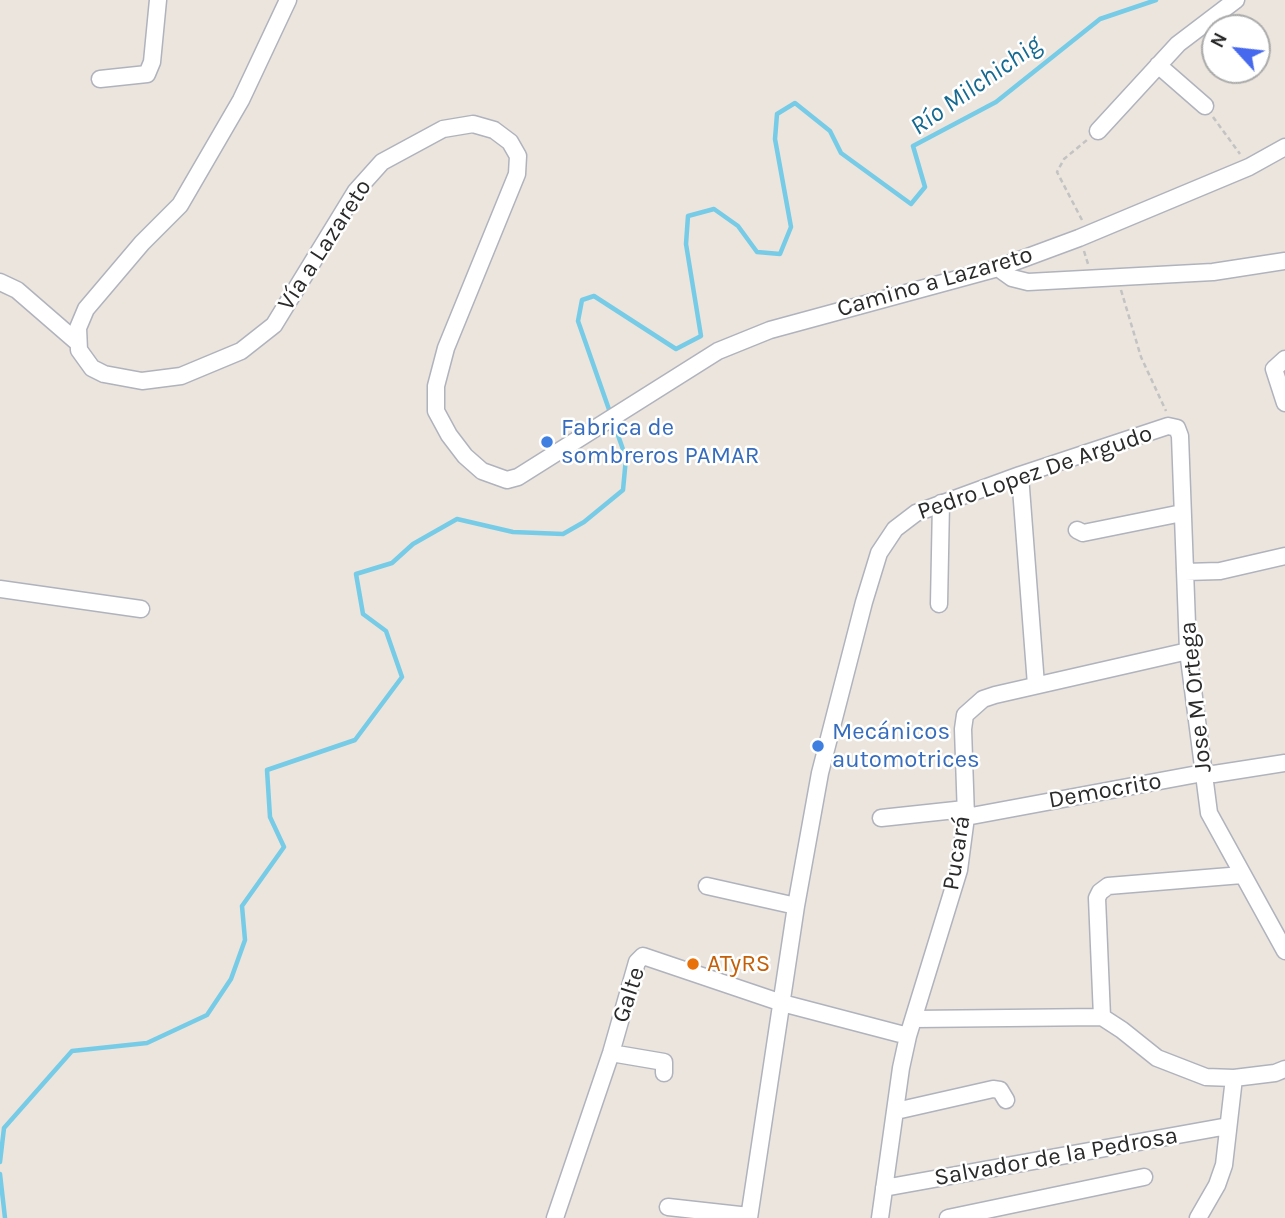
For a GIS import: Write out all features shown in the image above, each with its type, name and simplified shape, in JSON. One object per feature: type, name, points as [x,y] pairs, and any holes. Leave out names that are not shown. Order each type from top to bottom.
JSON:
[{"type":"street","points":[[100,79],[146,74],[152,62],[158,0]]},
{"type":"street","points":[[77,342],[78,328],[86,309],[142,243],[180,205],[241,100],[288,0]]},
{"type":"street","points":[[1098,131],[1178,44],[1236,0]]},
{"type":"street","points":[[1158,65],[1205,106]]},
{"type":"street","name":"Vía a Lazareto","points":[[77,342],[79,350],[92,368],[113,376],[142,381],[181,376],[241,352],[274,325],[356,191],[382,162],[443,129],[472,124],[494,130],[510,142],[518,156],[517,174],[446,348],[436,386],[436,411],[439,419],[465,456],[482,471],[508,480],[518,477],[592,430]]},
{"type":"street","name":"Camino a Lazareto","points":[[592,430],[718,351],[770,330],[998,268],[1249,167],[1285,147]]},
{"type":"street","points":[[998,268],[1012,278],[1028,282],[1213,272],[1285,261]]},
{"type":"street","points":[[0,282],[17,290],[77,342]]},
{"type":"street","points":[[1285,359],[1274,369],[1285,403]]},
{"type":"street","name":"Pedro Lopez De Argudo","points":[[749,1217],[796,906],[820,773],[879,553],[901,523],[916,513],[1020,475],[1173,426]]},
{"type":"street","name":"Jose M Ortega","points":[[1173,426],[1180,436],[1188,651],[1209,813],[1285,951]]},
{"type":"street","points":[[1020,475],[1036,685]]},
{"type":"street","points":[[939,604],[941,503]]},
{"type":"street","points":[[1077,530],[1083,533],[1182,513]]},
{"type":"street","points":[[1185,572],[1220,571],[1285,556]]},
{"type":"street","points":[[0,589],[141,609]]},
{"type":"street","name":"Pucará","points":[[880,1218],[908,1036],[959,870],[965,813],[965,715],[983,699],[1188,651]]},
{"type":"street","name":"Democrito","points":[[881,818],[965,813],[1203,773],[1214,774],[1285,763]]},
{"type":"street","points":[[1102,1017],[1097,898],[1100,892],[1108,886],[1242,875]]},
{"type":"street","points":[[707,886],[796,906]]},
{"type":"street","name":"Galte","points":[[555,1218],[611,1053],[638,962],[643,956],[782,1003],[908,1036]]},
{"type":"street","points":[[914,1019],[1102,1017],[1157,1058],[1206,1077],[1234,1078],[1275,1073],[1285,1069]]},
{"type":"street","points":[[611,1053],[664,1062],[664,1073]]},
{"type":"street","points":[[1198,1218],[1217,1185],[1224,1165],[1234,1078]]},
{"type":"street","points":[[895,1111],[993,1089],[1000,1090],[1006,1100]]},
{"type":"street","name":"Salvador de la Pedrosa","points":[[884,1188],[1228,1126]]},
{"type":"street","points":[[948,1218],[1144,1177]]},
{"type":"street","points":[[668,1207],[749,1217]]},
{"type":"path","points":[[1205,106],[1249,167]]},
{"type":"path","points":[[1087,233],[1058,172],[1064,159],[1098,131]]},
{"type":"path","points":[[1118,278],[1141,357],[1173,426]]},
{"type":"waterway","name":"Río Milchichig","points":[[0,1162],[4,1128],[72,1051],[147,1043],[207,1015],[231,979],[245,940],[242,906],[284,847],[270,817],[267,770],[355,740],[402,677],[386,631],[363,614],[356,574],[392,563],[413,544],[457,519],[513,532],[563,534],[584,522],[623,490],[626,458],[578,321],[582,300],[594,296],[676,349],[701,336],[686,244],[688,216],[714,209],[738,226],[757,252],[780,254],[791,227],[775,139],[777,114],[795,103],[830,131],[841,153],[911,204],[925,187],[913,146],[996,102],[1100,19],[1156,0]]},
{"type":"waterway","name":"Río Milchichig","points":[[0,1174],[5,1218]]},
{"type":"place","name":"Fabrica de sombreros PAMAR","points":[[547,442]]},
{"type":"place","name":"Mecánicos automotrices","points":[[818,746]]},
{"type":"place","name":"ATyRS","points":[[693,964]]}]
